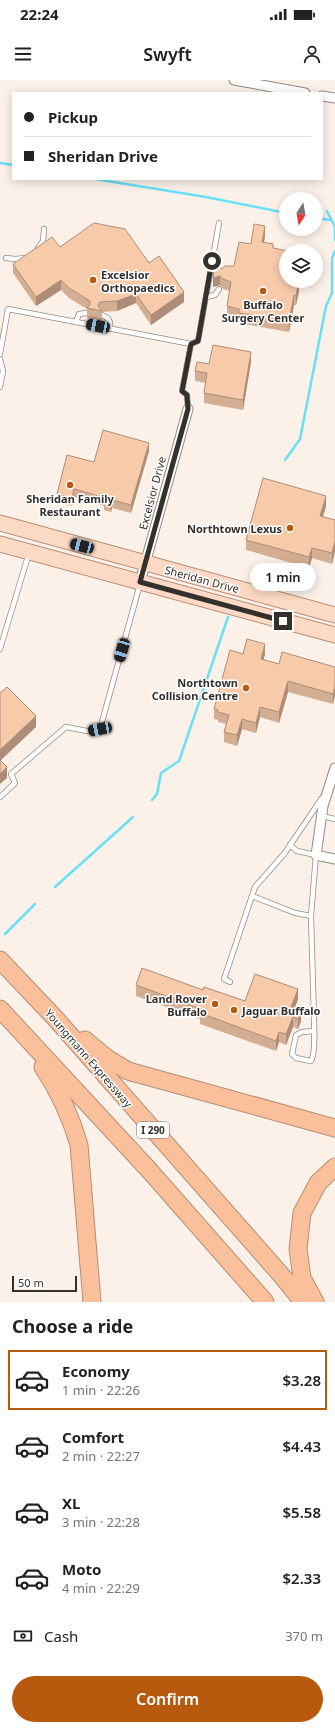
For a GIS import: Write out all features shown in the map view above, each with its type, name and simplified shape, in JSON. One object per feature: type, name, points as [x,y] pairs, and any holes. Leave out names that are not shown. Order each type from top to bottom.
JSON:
[{"type":"highway","name":"Youngmann Expressway","points":[[0,960],[55,1018],[282,1276],[303,1302]]},
{"type":"highway","name":"I 290","points":[[0,1009],[143,1164],[265,1302]]},
{"type":"highway","points":[[55,1018],[108,1059],[128,1070],[335,1128]]},
{"type":"highway","points":[[15,1025],[52,1080],[73,1125],[79,1145],[92,1302]]},
{"type":"highway","points":[[315,1302],[302,1278],[298,1249],[302,1212],[318,1183],[335,1167]]},
{"type":"main road","name":"Sheridan Drive","points":[[0,523],[335,615]]},
{"type":"main road","name":"Sheridan Drive","points":[[0,544],[335,635]]},
{"type":"street","points":[[234,80],[300,92]]},
{"type":"street","points":[[323,96],[335,98]]},
{"type":"street","name":"Excelsior Drive","points":[[140,582],[188,409]]},
{"type":"street","points":[[335,768],[327,792],[316,855],[335,859]]},
{"type":"lane","points":[[0,354],[8,309],[191,344],[198,341],[214,263],[219,222]]},
{"type":"lane","points":[[34,252],[43,241],[44,229]]},
{"type":"lane","points":[[6,258],[21,259],[30,256]]},
{"type":"lane","points":[[206,297],[215,295],[219,289]]},
{"type":"lane","points":[[76,322],[79,314],[87,313]]},
{"type":"lane","points":[[102,315],[109,319],[110,329]]},
{"type":"lane","points":[[188,409],[187,395],[182,391],[191,344]]},
{"type":"lane","points":[[0,359],[3,371],[0,387]]},
{"type":"lane","points":[[0,649],[29,552]]},
{"type":"lane","points":[[0,797],[15,783],[11,774],[66,727],[87,731],[100,729],[140,582]]},
{"type":"lane","points":[[230,982],[224,979],[255,887],[284,854],[327,792]]},
{"type":"lane","points":[[322,816],[335,819]]},
{"type":"lane","points":[[290,845],[297,851],[316,855],[311,916],[314,1031],[314,1057],[311,1061],[296,1058],[292,1054],[296,1035],[302,1032],[314,1031]]},
{"type":"lane","points":[[252,896],[295,912],[311,916]]},
{"type":"building","name":"Excelsior Orthopaedics","points":[[94,223],[125,229],[149,263],[159,256],[184,292],[151,315],[136,294],[117,301],[100,302],[98,306],[102,311],[87,308],[90,305],[90,301],[69,288],[61,280],[36,297],[13,264],[52,237],[60,247]]},
{"type":"building","name":"Buffalo Surgery Center","points":[[254,224],[265,226],[262,242],[273,244],[273,248],[279,249],[279,288],[298,288],[296,296],[294,295],[289,322],[239,313],[239,309],[227,306],[231,282],[220,276],[213,278],[215,265],[222,269],[225,266],[234,266],[239,242],[251,244]]},
{"type":"building","points":[[213,345],[251,352],[243,400],[204,393],[207,373],[195,371],[197,362],[209,364]]},
{"type":"building","points":[[103,430],[149,443],[131,505],[112,500],[111,504],[104,502],[106,498],[74,489],[72,498],[57,494],[67,455],[94,462]]},
{"type":"building","name":"Northtown Lexus","points":[[263,478],[326,496],[320,516],[335,520],[335,541],[332,553],[312,548],[309,557],[246,540]]},
{"type":"building","points":[[247,639],[265,644],[261,659],[279,664],[282,652],[335,667],[335,686],[333,694],[288,681],[279,712],[260,707],[256,723],[242,719],[237,735],[224,732],[229,715],[218,712],[218,710],[214,709],[230,650],[243,654]]},
{"type":"building","points":[[7,687],[36,716],[0,750],[0,693]]},
{"type":"building","points":[[0,760],[7,767],[0,774]]},
{"type":"building","points":[[142,968],[203,990],[204,987],[245,1001],[255,974],[298,989],[291,1007],[301,1010],[298,1019],[293,1017],[286,1034],[279,1032],[276,1041],[200,1013],[201,1009],[136,985]]},
{"type":"waterway","points":[[0,163],[12,165]]},
{"type":"waterway","points":[[101,180],[206,197],[279,212]]},
{"type":"waterway","points":[[327,211],[335,227],[335,240]]},
{"type":"waterway","points":[[323,219],[331,220]]},
{"type":"waterway","points":[[285,460],[300,439],[326,306],[332,293],[332,258],[335,251]]},
{"type":"waterway","points":[[152,800],[157,794],[161,773],[179,761],[228,617]]},
{"type":"waterway","points":[[55,887],[133,817]]},
{"type":"waterway","points":[[5,934],[35,904]]},
{"type":"place","name":"Excelsior Orthopaedics","points":[[93,280]]},
{"type":"place","name":"Buffalo Surgery Center","points":[[263,291]]},
{"type":"place","name":"Sheridan Family Restaurant","points":[[70,485]]},
{"type":"place","name":"Northtown Lexus","points":[[290,528]]},
{"type":"place","name":"Northtown Collision Centre","points":[[246,688]]},
{"type":"place","name":"Land Rover Buffalo","points":[[215,1004]]},
{"type":"place","name":"Jaguar Buffalo","points":[[234,1010]]},
{"type":"route","points":[[212,261],[198,341],[191,344],[182,391],[187,395],[188,409],[140,582],[283,621]]}]
